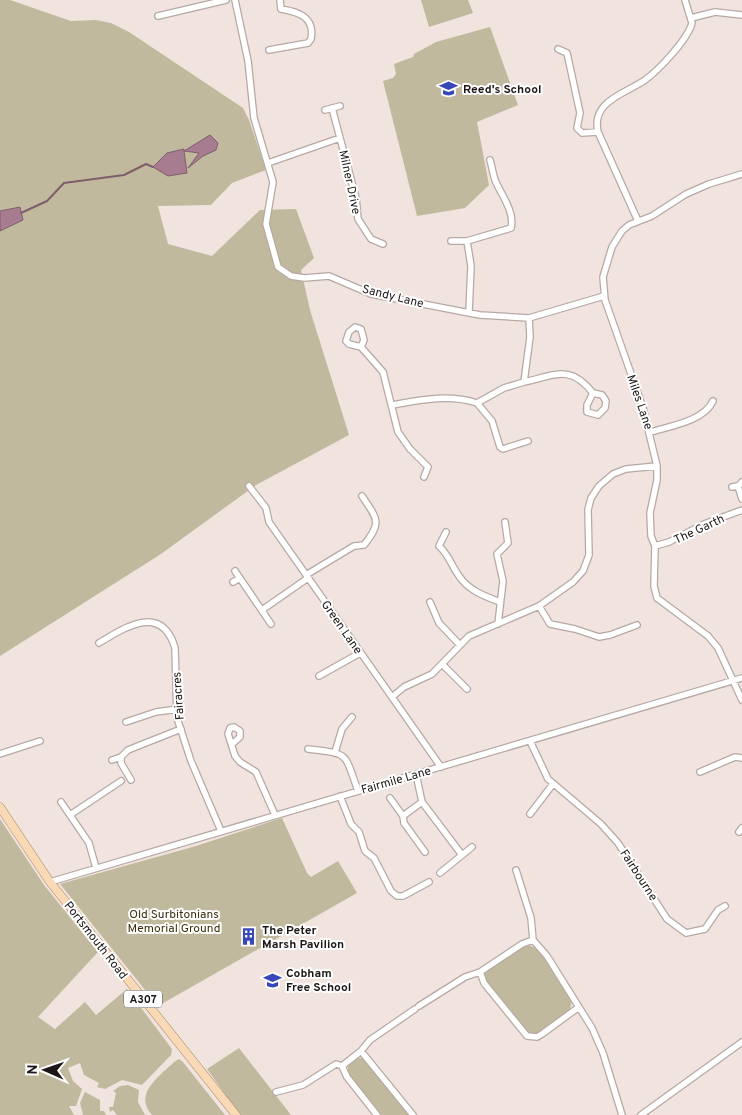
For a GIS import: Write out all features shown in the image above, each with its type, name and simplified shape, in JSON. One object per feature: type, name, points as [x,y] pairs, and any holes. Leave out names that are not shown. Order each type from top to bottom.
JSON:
[{"type":"main road","name":"Portsmouth Road","points":[[0,806],[50,882],[236,1115]]},
{"type":"street","points":[[158,16],[226,0]]},
{"type":"street","name":"Sandy Lane","points":[[235,0],[248,60],[254,118],[274,182],[266,224],[278,267],[291,276],[304,278],[329,276],[371,294],[469,312],[529,318],[604,296]]},
{"type":"street","points":[[269,50],[308,43],[311,38],[311,25],[307,17],[297,12],[281,9],[280,0]]},
{"type":"street","points":[[638,221],[598,132],[596,123],[602,108],[645,80],[662,65],[689,31],[691,18],[685,0]]},
{"type":"street","points":[[691,18],[715,12],[742,15]]},
{"type":"street","points":[[558,49],[567,53],[580,114],[578,128],[582,133],[598,132]]},
{"type":"street","points":[[325,110],[340,106]]},
{"type":"street","name":"Milner Drive","points":[[332,108],[356,198],[358,220],[371,238],[383,244]]},
{"type":"street","name":"Milner Drive","points":[[268,163],[340,138]]},
{"type":"street","points":[[451,242],[467,241],[511,228],[512,223],[506,200],[490,160]]},
{"type":"street","points":[[493,171],[501,167]]},
{"type":"street","name":"Miles Lane","points":[[732,681],[718,648],[708,636],[657,598],[654,586],[655,546],[651,536],[650,513],[657,480],[657,466],[651,432],[604,296],[603,277],[612,247],[622,231],[638,221],[652,216],[686,194],[709,184],[742,174]]},
{"type":"street","points":[[467,241],[471,266],[469,312]]},
{"type":"street","points":[[524,382],[530,337],[529,318]]},
{"type":"street","points":[[361,347],[383,372],[395,424],[401,437],[428,467],[424,477]]},
{"type":"street","points":[[476,403],[504,388],[562,374],[572,374],[583,380],[593,393]]},
{"type":"street","points":[[392,405],[447,398],[465,399],[476,403],[492,421],[500,447],[503,449],[528,441]]},
{"type":"street","points":[[651,432],[692,419],[710,407],[713,401]]},
{"type":"street","points":[[392,697],[404,688],[432,674],[469,636],[539,606],[573,582],[582,571],[589,555],[588,510],[591,498],[599,486],[613,474],[626,469],[657,466]]},
{"type":"street","points":[[737,485],[742,499]]},
{"type":"street","name":"Green Lane","points":[[249,486],[266,508],[269,522],[441,767]]},
{"type":"street","points":[[262,610],[354,546],[364,545],[375,531],[376,518],[362,496]]},
{"type":"street","name":"The Garth","points":[[655,546],[669,542],[704,524],[742,510]]},
{"type":"street","points":[[498,624],[503,580],[497,554],[508,543],[505,522]]},
{"type":"street","points":[[446,532],[439,546],[448,554],[459,577],[477,593],[500,602]]},
{"type":"street","points":[[235,571],[271,624]]},
{"type":"street","points":[[233,582],[240,578]]},
{"type":"street","points":[[430,602],[439,623],[460,645]]},
{"type":"street","points":[[539,606],[550,624],[575,629],[599,637],[637,625]]},
{"type":"street","name":"Fairacres","points":[[99,643],[133,623],[144,622],[166,630],[176,648],[178,709],[181,730],[191,761],[221,831]]},
{"type":"street","points":[[319,676],[360,653]]},
{"type":"street","points":[[442,665],[467,689]]},
{"type":"street","name":"Fairmile Lane","points":[[50,882],[742,678]]},
{"type":"street","points":[[732,681],[742,700]]},
{"type":"street","points":[[126,722],[156,712],[178,709]]},
{"type":"street","points":[[335,752],[342,730],[352,717]]},
{"type":"street","points":[[112,760],[121,757],[128,750],[181,730]]},
{"type":"street","points":[[0,754],[40,741]]},
{"type":"street","name":"Fairbourne","points":[[530,741],[538,760],[553,784],[595,819],[618,843],[667,919],[686,933],[705,929],[718,910],[725,906]]},
{"type":"street","points":[[232,744],[235,756],[240,762],[256,772],[275,815]]},
{"type":"street","points":[[308,749],[335,752],[347,760],[358,791]]},
{"type":"street","points":[[121,757],[131,780]]},
{"type":"street","points":[[700,772],[736,757],[742,758]]},
{"type":"street","points":[[416,774],[422,802],[462,855]]},
{"type":"street","points":[[70,815],[121,781]]},
{"type":"street","points":[[530,814],[553,784]]},
{"type":"street","points":[[340,796],[351,824],[359,832],[365,851],[374,858],[391,891],[397,896],[403,896],[429,882]]},
{"type":"street","points":[[390,798],[403,816],[404,823],[425,852]]},
{"type":"street","points":[[61,802],[89,844],[96,868]]},
{"type":"street","points":[[403,816],[422,802]]},
{"type":"street","points":[[440,873],[472,847]]},
{"type":"street","points":[[516,870],[531,918],[532,940],[547,956],[592,1028],[603,1053],[622,1115]]},
{"type":"street","points":[[342,1066],[361,1051],[370,1040],[465,976],[480,972],[522,944],[532,940]]},
{"type":"street","points":[[480,972],[484,983],[527,1036],[537,1037],[579,1008]]},
{"type":"street","points":[[641,1115],[742,1042]]},
{"type":"street","points":[[361,1051],[413,1115]]},
{"type":"street","points":[[276,1092],[303,1085],[330,1066],[336,1064],[342,1066],[347,1077],[376,1115]]},
{"type":"green space","points":[[0,0],[10,0],[71,21],[96,20],[111,23],[129,32],[243,108],[266,170],[232,183],[211,205],[158,206],[168,244],[212,256],[260,210],[296,209],[314,258],[301,270],[310,310],[349,435],[256,485],[161,554],[0,656]]},
{"type":"green space","points":[[421,0],[468,0],[473,13],[429,27]]},
{"type":"green space","points":[[490,27],[518,105],[477,122],[489,185],[465,208],[417,216],[383,81],[393,78],[396,74],[394,64],[413,57],[414,54],[436,42]]},
{"type":"green space","name":"Old Surbitonians Memorial Ground","points":[[282,818],[307,873],[311,877],[338,861],[357,893],[158,1006],[60,884],[196,846]]},
{"type":"green space","points":[[0,819],[44,885],[98,952],[38,1017],[55,1029],[85,1002],[96,1015],[127,989],[172,1049],[171,1055],[142,1085],[122,1080],[105,1089],[97,1087],[99,1083],[84,1075],[80,1063],[68,1068],[73,1081],[82,1089],[76,1106],[69,1106],[74,1115],[0,1115]]},
{"type":"green space","points":[[525,945],[532,946],[546,958],[572,999],[570,1010],[536,1035],[528,1034],[485,981],[485,972]]},
{"type":"green space","points":[[239,1048],[291,1115],[240,1115],[207,1069]]},
{"type":"green space","points":[[355,1058],[363,1058],[411,1115],[379,1115],[348,1076],[348,1065]]},
{"type":"green space","points":[[179,1059],[225,1115],[152,1115],[146,1103],[145,1097],[147,1092],[158,1077]]},
{"type":"green space","points":[[128,1085],[139,1090],[138,1102],[145,1115],[117,1115],[113,1110],[110,1112],[109,1107],[113,1107],[116,1093],[113,1091],[120,1086]]},
{"type":"green space","points":[[85,1092],[100,1100],[100,1111],[104,1111],[106,1115],[83,1115],[80,1103]]},
{"type":"shaded area","points":[[210,135],[218,143],[216,150],[203,156],[188,168],[199,153],[184,151]]},
{"type":"shaded area","points":[[184,149],[187,173],[168,176],[153,167],[167,153]]},
{"type":"shaded area","points":[[20,207],[23,220],[0,231],[0,211]]},
{"type":"waterway","points":[[21,213],[47,201],[64,183],[124,175],[146,164],[153,167]]},
{"type":"place","name":"Reed's School","points":[[449,89]]},
{"type":"place","name":"The Peter Marsh Pavilion","points":[[248,937]]},
{"type":"place","name":"Cobham Free School","points":[[272,980]]}]
